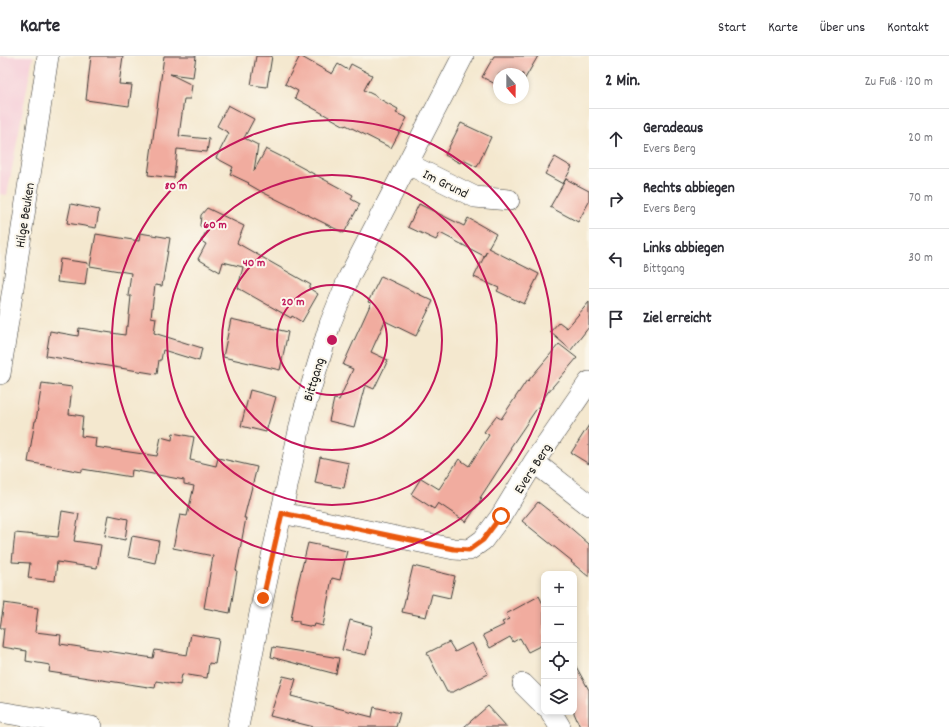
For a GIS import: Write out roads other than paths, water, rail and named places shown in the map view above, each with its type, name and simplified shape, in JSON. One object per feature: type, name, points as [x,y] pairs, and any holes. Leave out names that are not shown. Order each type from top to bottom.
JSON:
[{"type":"street","name":"Hilge Beuken","points":[[0,374],[48,56]]},
{"type":"street","name":"Bittgang","points":[[238,727],[263,598],[302,417],[330,324],[349,277],[463,56]]},
{"type":"street","name":"Im Grund","points":[[408,164],[475,198],[509,200]]},
{"type":"street","name":"Evers Berg","points":[[282,513],[454,549],[469,550],[483,540],[501,516],[534,462],[589,382]]},
{"type":"street","points":[[534,462],[589,505]]},
{"type":"street","points":[[523,684],[541,702]]},
{"type":"street","points":[[0,712],[92,727]]},
{"type":"street","points":[[552,715],[560,727]]}]
